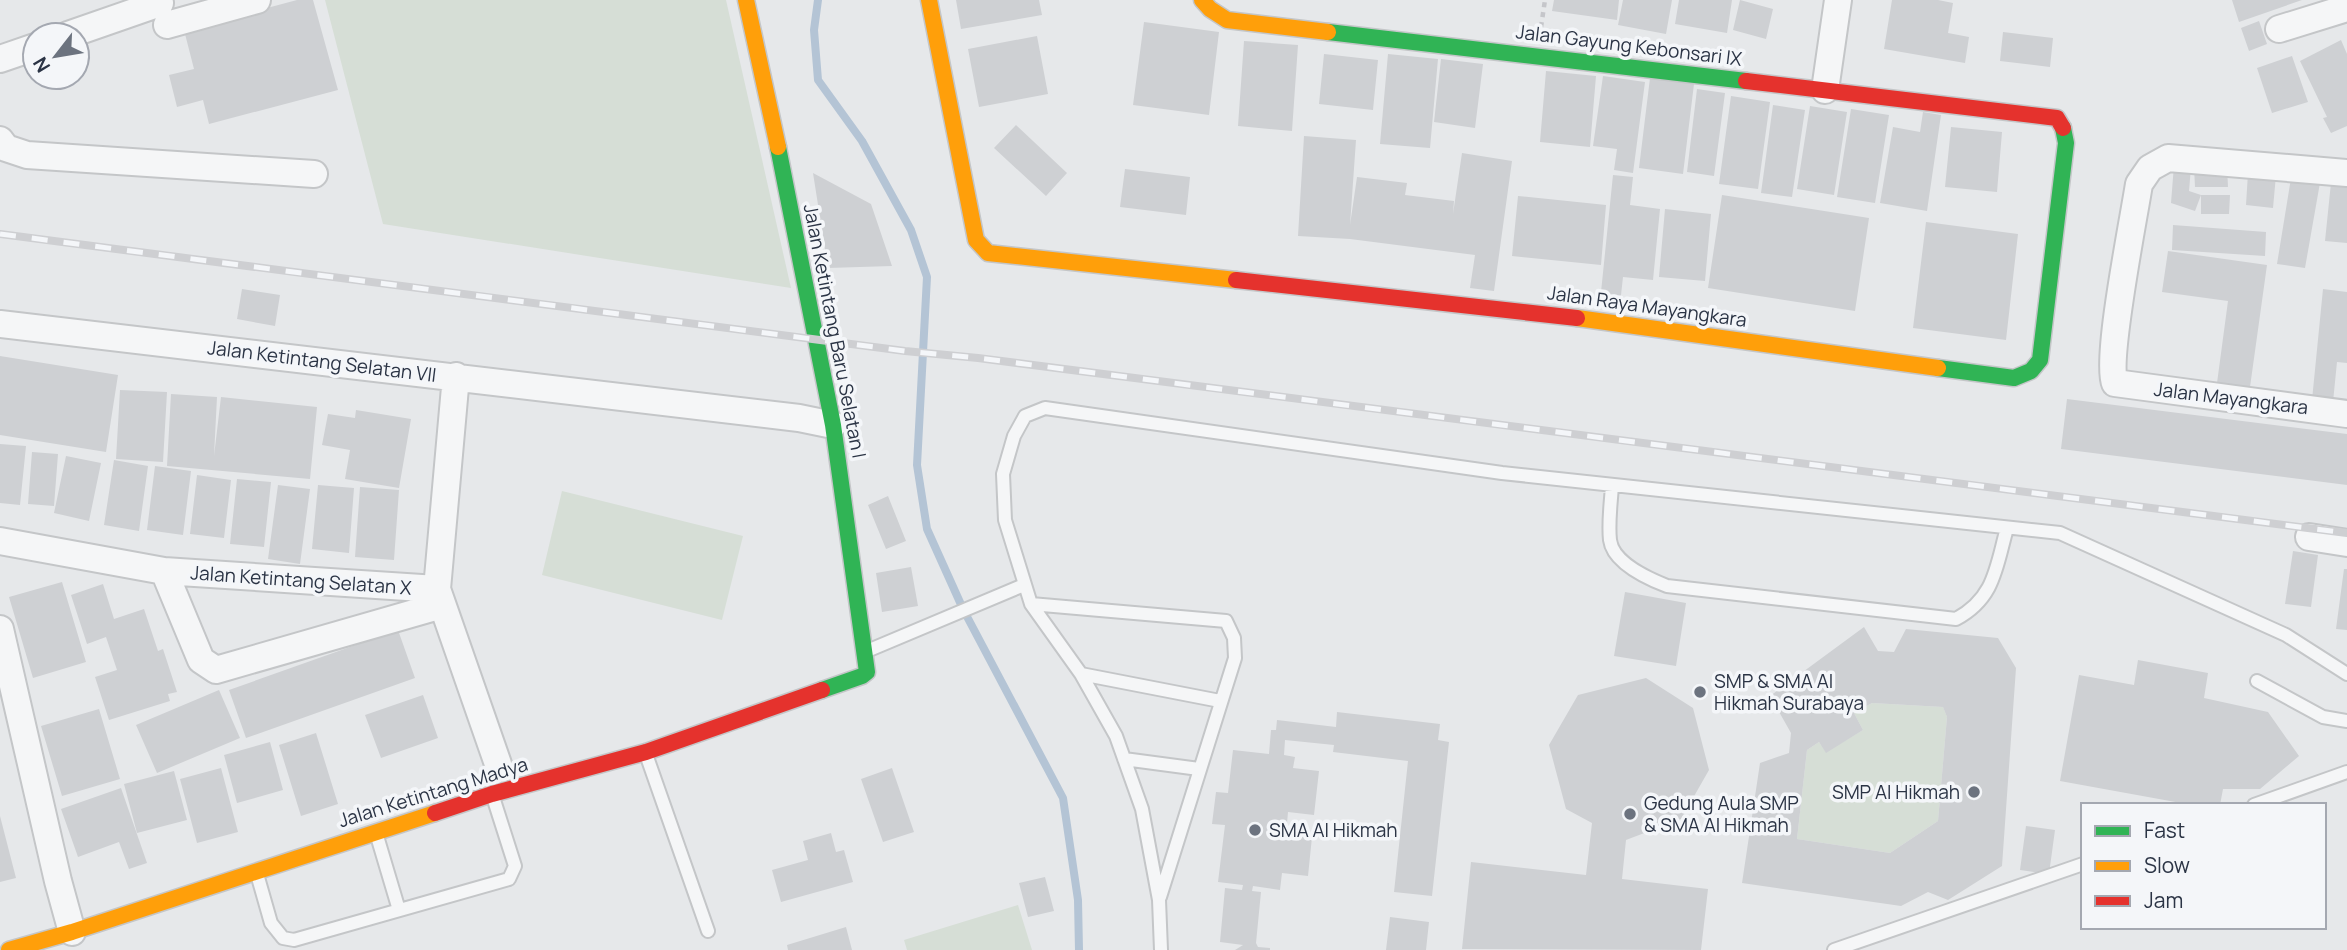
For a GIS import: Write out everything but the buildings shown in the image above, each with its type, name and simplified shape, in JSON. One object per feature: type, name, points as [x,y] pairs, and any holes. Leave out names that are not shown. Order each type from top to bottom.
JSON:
[{"type":"street","points":[[91,31],[257,0]]},
{"type":"street","name":"Jalan Ketintang Baru Selatan I","points":[[746,0],[795,225],[833,425],[867,672]]},
{"type":"street","name":"Jalan Raya Mayangkara","points":[[929,0],[976,240],[983,250],[996,256],[1516,310],[2014,378],[2031,371],[2040,360],[2066,143],[2065,131],[2057,118]]},
{"type":"street","name":"Jalan Gayung Kebonsari IX","points":[[1202,0],[1227,20],[2057,118]]},
{"type":"street","points":[[1825,90],[1838,0]]},
{"type":"street","points":[[2278,29],[2347,8]]},
{"type":"street","points":[[0,59],[21,52]]},
{"type":"street","points":[[0,140],[6,148],[27,155],[314,174]]},
{"type":"street","name":"Jalan Mayangkara","points":[[2347,173],[2168,158],[2150,168],[2139,184],[2115,334],[2112,373],[2115,383],[2347,414]]},
{"type":"street","name":"Jalan Ketintang Selatan VII","points":[[0,324],[456,376],[440,597],[498,764]]},
{"type":"street","points":[[456,376],[799,418],[833,425]]},
{"type":"street","points":[[2309,537],[2347,542]]},
{"type":"street","name":"Jalan Ketintang Selatan X","points":[[0,541],[164,571],[440,597]]},
{"type":"street","name":"Jalan Ketintang Selatan X","points":[[164,571],[201,660],[216,670],[440,597]]},
{"type":"street","points":[[0,629],[72,932]]},
{"type":"street","name":"Jalan Ketintang Madya","points":[[9,950],[72,932],[492,794],[646,752],[867,672]]},
{"type":"lane","points":[[1161,950],[1159,900],[1142,809],[1116,736],[1081,674],[1031,604],[1005,520],[1003,474],[1014,436],[1025,416],[1045,408],[1502,473],[2060,533],[2286,635],[2347,674]]},
{"type":"lane","points":[[1612,485],[1610,543],[1624,562],[1640,575],[1667,586],[1956,619],[1973,610],[1992,584],[2007,528]]},
{"type":"lane","points":[[865,652],[1024,585]]},
{"type":"lane","points":[[1031,604],[1226,621],[1234,638],[1235,658],[1159,900]]},
{"type":"lane","points":[[1081,674],[1220,701]]},
{"type":"lane","points":[[2258,681],[2323,717],[2347,721]]},
{"type":"lane","points":[[646,752],[708,931]]},
{"type":"lane","points":[[1124,759],[1199,769]]},
{"type":"lane","points":[[2260,803],[2347,772]]},
{"type":"lane","points":[[256,870],[271,923],[283,938],[294,940],[509,879],[514,866],[492,794]]},
{"type":"lane","points":[[376,832],[399,910]]},
{"type":"lane","points":[[1834,950],[2081,865]]},
{"type":"shaded area","points":[[325,0],[726,0],[791,288],[383,224]]},
{"type":"shaded area","points":[[562,491],[743,536],[722,620],[542,575]]},
{"type":"shaded area","points":[[1872,703],[1943,707],[1947,717],[1938,821],[1890,853],[1797,839],[1807,750],[1819,742],[1826,752],[1863,730],[1854,713]]},
{"type":"shaded area","points":[[1018,905],[1032,950],[907,950],[904,940]]},
{"type":"waterway","points":[[818,0],[814,30],[818,80],[862,141],[911,230],[927,277],[917,465],[927,529],[963,609],[1063,798],[1078,900],[1079,950]]},
{"type":"railway","points":[[0,234],[2347,533]]},
{"type":"traffic: fast","points":[[1328,32],[1746,81]]},
{"type":"traffic: fast","points":[[1938,368],[2014,378],[2031,371],[2040,360],[2066,143],[2063,128]]},
{"type":"traffic: fast","points":[[778,147],[833,425],[867,672],[822,690]]},
{"type":"traffic: slow","points":[[746,0],[778,147]]},
{"type":"traffic: slow","points":[[929,0],[976,240],[988,253],[1236,280]]},
{"type":"traffic: slow","points":[[1202,0],[1227,20],[1328,32]]},
{"type":"traffic: slow","points":[[1577,318],[1938,368]]},
{"type":"traffic: slow","points":[[9,950],[72,932],[435,813]]},
{"type":"traffic: jam","points":[[1746,81],[2057,118],[2063,128]]},
{"type":"traffic: jam","points":[[1236,280],[1577,318]]},
{"type":"traffic: jam","points":[[435,813],[492,794],[646,752],[822,690]]},
{"type":"place","name":"SMP & SMA Al Hikmah Surabaya","points":[[1700,692]]},
{"type":"place","name":"SMP Al Hikmah","points":[[1974,792]]},
{"type":"place","name":"Gedung Aula SMP & SMA Al Hikmah","points":[[1630,814]]},
{"type":"place","name":"SMA Al Hikmah","points":[[1255,830]]}]
